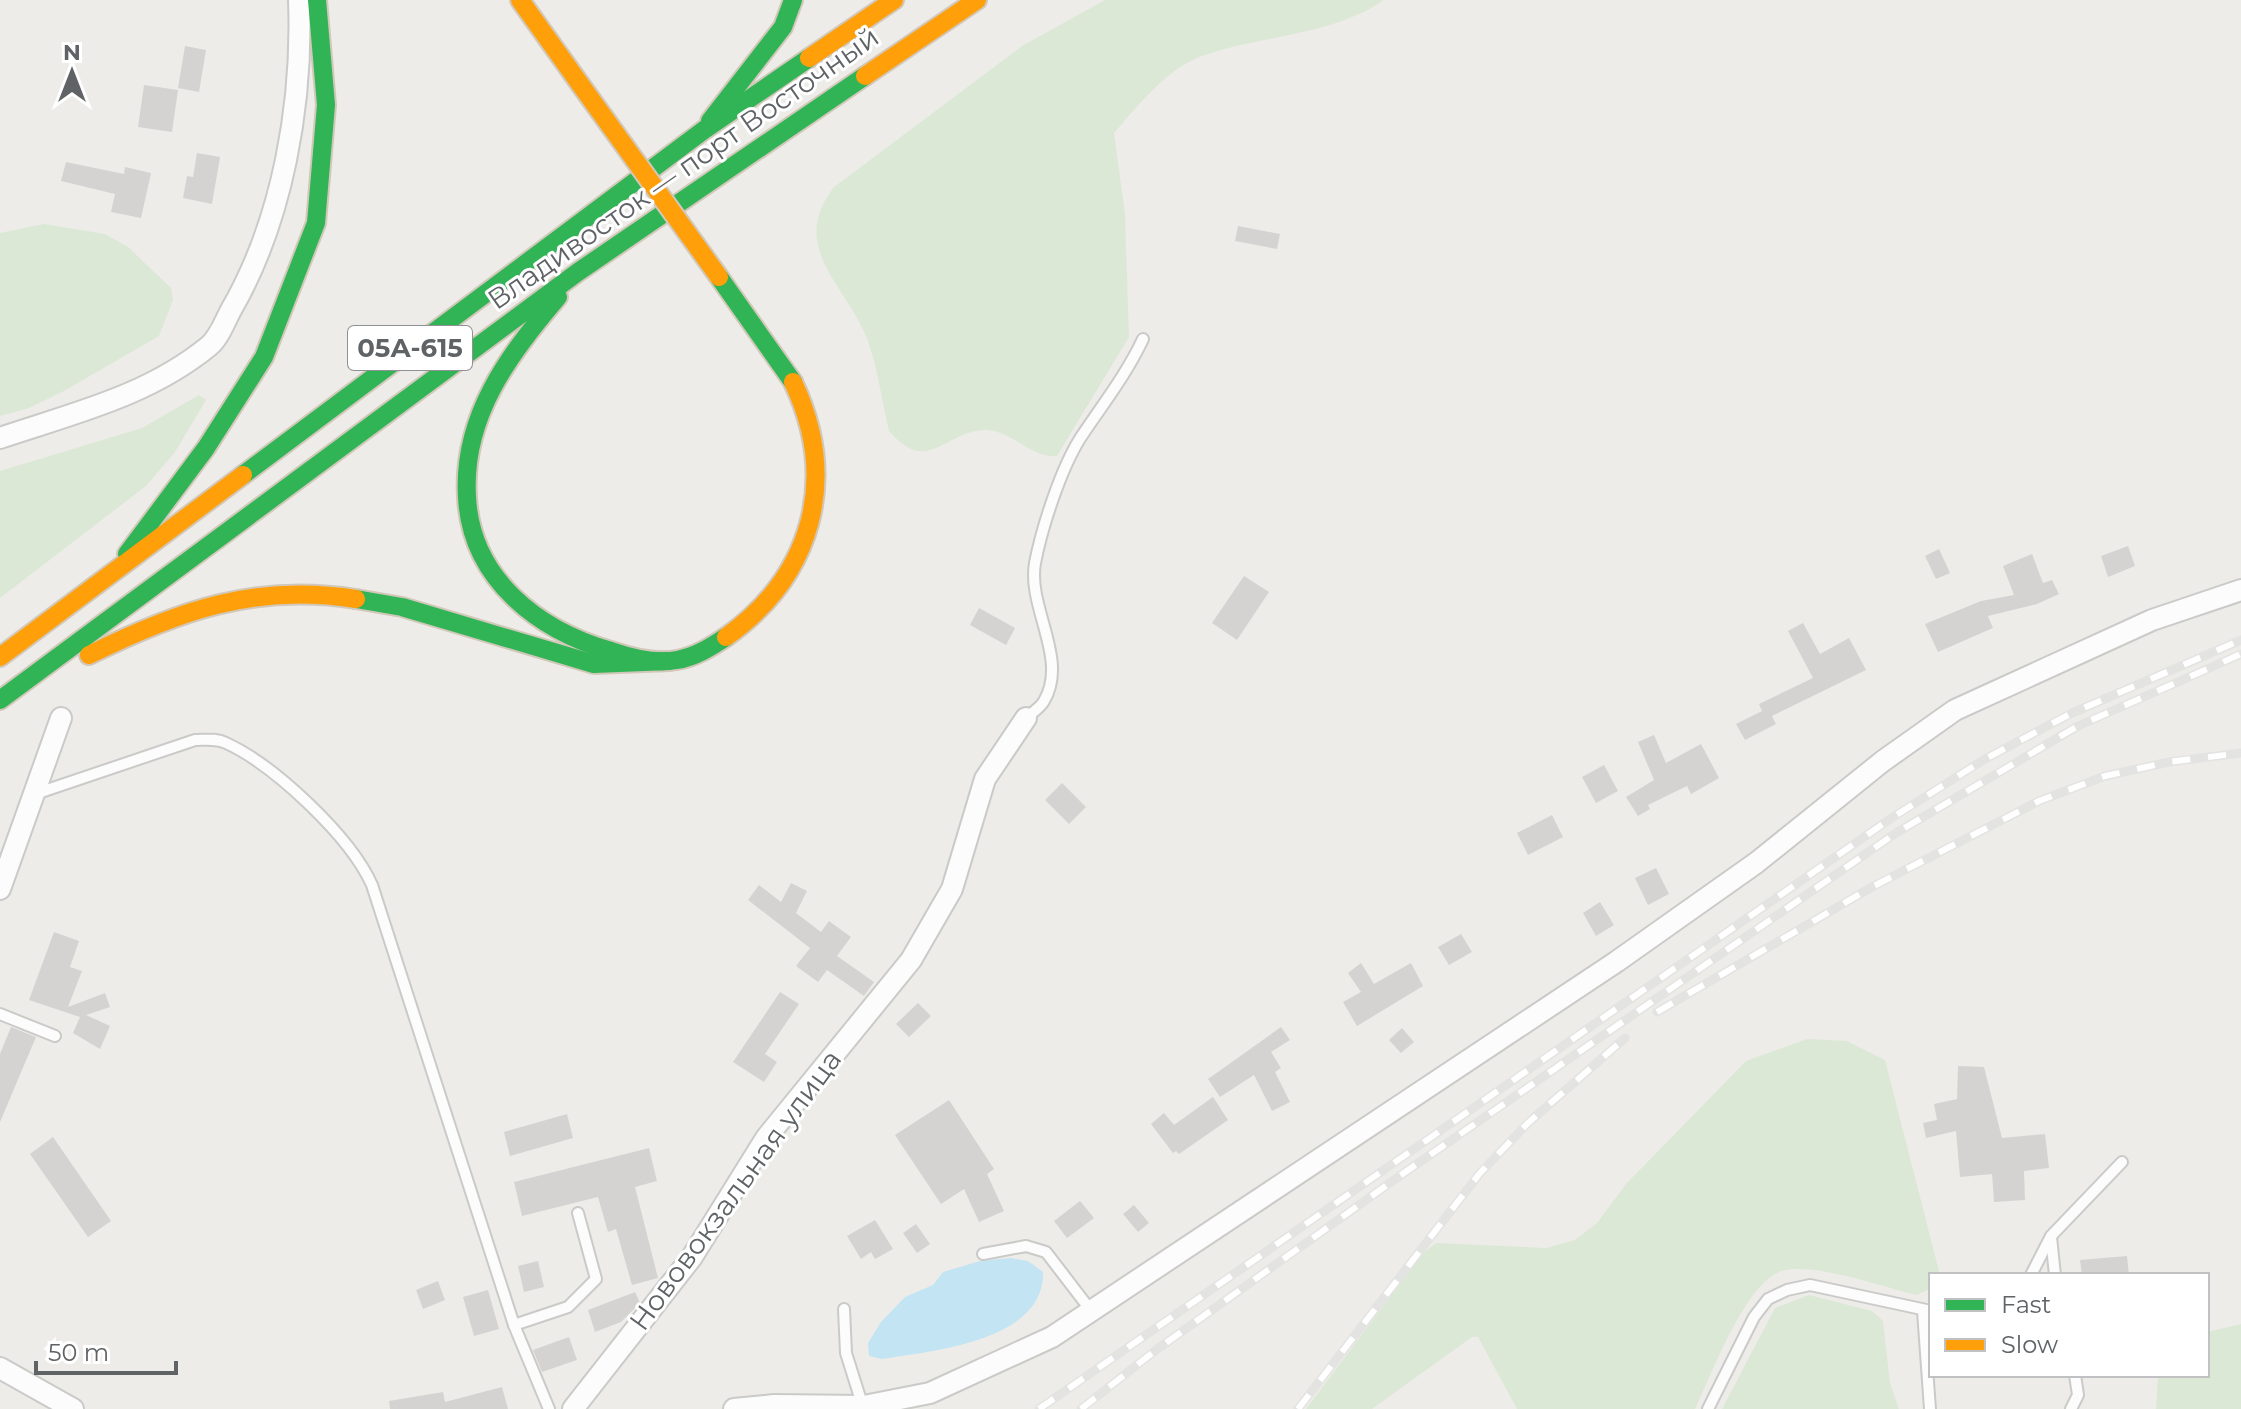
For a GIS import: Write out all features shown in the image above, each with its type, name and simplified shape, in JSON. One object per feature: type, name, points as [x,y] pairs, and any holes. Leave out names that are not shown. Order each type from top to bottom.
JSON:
[{"type":"main road","points":[[117,566],[206,448],[264,357],[316,223],[326,105],[317,0]]},
{"type":"main road","points":[[704,130],[783,27],[793,0]]},
{"type":"main road","name":"Владивосток — порт Восточный","points":[[0,657],[48,625],[117,566],[704,130],[894,0]]},
{"type":"main road","name":"Владивосток — порт Восточный","points":[[0,700],[578,272],[977,0]]},
{"type":"main road","points":[[37,672],[97,652],[156,622],[194,610],[256,595],[302,594],[402,607],[594,664],[669,661],[710,647],[756,618],[802,555],[815,513],[817,479],[811,436],[799,396],[777,357],[523,2]]},
{"type":"main road","points":[[578,272],[504,363],[471,437],[464,484],[476,543],[496,583],[534,616],[573,640],[596,648],[669,661]]},
{"type":"street","points":[[0,438],[156,383],[212,343],[247,283],[270,218],[297,101],[299,0]]},
{"type":"street","points":[[734,1409],[774,1405],[863,1407],[930,1393],[1052,1337],[1616,962],[1756,863],[1883,761],[1955,710],[2152,620],[2241,590]]},
{"type":"street","points":[[0,889],[61,718]]},
{"type":"street","name":"Нововокзальная улица","points":[[573,1409],[692,1257],[766,1138],[911,960],[952,889],[985,779],[1026,718]]},
{"type":"street","points":[[0,1368],[73,1409]]},
{"type":"lane","points":[[1026,718],[1044,702],[1050,680],[1049,646],[1034,589],[1035,563],[1074,452],[1114,394],[1143,339]]},
{"type":"lane","points":[[35,794],[195,740],[215,739],[242,753],[326,820],[354,852],[372,885],[514,1325],[549,1409]]},
{"type":"lane","points":[[0,1014],[55,1036]]},
{"type":"lane","points":[[2032,1273],[2051,1236],[2122,1162]]},
{"type":"lane","points":[[514,1325],[568,1307],[596,1279],[578,1213]]},
{"type":"lane","points":[[2051,1236],[2055,1273]]},
{"type":"lane","points":[[983,1254],[1026,1246],[1046,1252],[1092,1312]]},
{"type":"lane","points":[[1708,1409],[1754,1317],[1768,1299],[1787,1290],[1810,1285],[1927,1311],[1929,1376]]},
{"type":"lane","points":[[844,1309],[846,1353],[863,1407]]},
{"type":"lane","points":[[1929,1377],[1930,1409]]},
{"type":"lane","points":[[2071,1409],[2078,1395],[2075,1377]]},
{"type":"green space","points":[[1105,0],[1384,0],[1342,21],[1225,49],[1189,62],[1154,89],[1114,133],[1125,214],[1129,337],[1057,456],[1038,453],[1003,434],[983,430],[970,432],[936,448],[914,450],[902,444],[889,431],[868,341],[819,248],[817,229],[821,209],[834,187],[1022,46]]},
{"type":"green space","points":[[44,224],[105,234],[128,247],[171,288],[173,300],[159,336],[64,391],[29,408],[0,416],[0,233]]},
{"type":"green space","points":[[199,395],[206,400],[175,452],[146,486],[0,598],[0,471],[142,428]]},
{"type":"green space","points":[[1807,1039],[1847,1041],[1885,1060],[1939,1273],[1929,1273],[1929,1289],[1916,1295],[1830,1273],[1796,1269],[1782,1271],[1769,1278],[1755,1292],[1743,1310],[1695,1409],[1517,1409],[1478,1337],[1472,1337],[1372,1409],[1306,1409],[1423,1253],[1436,1243],[1546,1248],[1575,1240],[1597,1223],[1626,1184],[1746,1061]]},
{"type":"green space","points":[[1809,1295],[1872,1311],[1883,1321],[1890,1383],[1899,1409],[1722,1409],[1775,1308]]},
{"type":"green space","points":[[2241,1324],[2241,1409],[2156,1409],[2158,1377],[2209,1377],[2209,1332]]},
{"type":"water","points":[[1011,1258],[1028,1261],[1043,1272],[1039,1295],[1026,1314],[1006,1328],[982,1338],[929,1352],[882,1359],[869,1356],[868,1343],[881,1322],[905,1297],[933,1285],[943,1272],[980,1261]]},
{"type":"building","points":[[185,46],[206,50],[199,92],[178,88]]},
{"type":"building","points":[[144,85],[178,90],[172,132],[138,127]]},
{"type":"building","points":[[197,153],[220,157],[212,204],[183,198],[187,176],[193,177]]},
{"type":"building","points":[[66,162],[124,174],[125,167],[151,173],[141,218],[111,212],[115,194],[61,181]]},
{"type":"building","points":[[1238,226],[1280,234],[1277,249],[1235,241]]},
{"type":"building","points":[[2128,546],[2135,566],[2108,577],[2101,556]]},
{"type":"building","points":[[1939,549],[1950,573],[1936,579],[1925,556]]},
{"type":"building","points":[[2032,554],[2043,583],[2052,580],[2059,594],[2037,604],[1988,616],[1993,628],[1938,652],[1925,624],[1981,601],[2014,595],[2003,566]]},
{"type":"building","points":[[1244,576],[1269,592],[1237,640],[1212,623]]},
{"type":"building","points":[[979,608],[1015,628],[1006,645],[970,625]]},
{"type":"building","points":[[1803,623],[1820,654],[1849,638],[1866,670],[1772,716],[1776,724],[1745,740],[1736,724],[1762,711],[1759,704],[1813,678],[1788,631]]},
{"type":"building","points":[[1654,735],[1666,763],[1701,744],[1719,778],[1691,794],[1687,786],[1648,805],[1650,809],[1638,816],[1626,797],[1654,780],[1638,742]]},
{"type":"building","points":[[1604,765],[1618,791],[1596,803],[1582,777]]},
{"type":"building","points":[[1062,783],[1086,807],[1069,824],[1045,800]]},
{"type":"building","points":[[1552,815],[1563,837],[1528,855],[1517,833]]},
{"type":"building","points":[[1656,868],[1669,894],[1648,905],[1635,878]]},
{"type":"building","points":[[791,883],[807,891],[796,913],[821,932],[829,921],[851,937],[837,956],[874,982],[864,996],[827,970],[818,982],[796,966],[810,948],[748,900],[759,885],[781,902]]},
{"type":"building","points":[[1600,902],[1614,925],[1596,936],[1583,913]]},
{"type":"building","points":[[54,932],[79,941],[70,967],[82,971],[68,1007],[105,993],[110,1007],[86,1015],[110,1026],[100,1049],[73,1033],[80,1017],[29,1000]]},
{"type":"building","points":[[1461,934],[1472,952],[1449,965],[1438,947]]},
{"type":"building","points":[[1361,963],[1374,984],[1411,963],[1423,986],[1357,1026],[1343,1002],[1361,992],[1348,973]]},
{"type":"building","points":[[780,992],[799,1004],[765,1054],[777,1062],[764,1082],[733,1062]]},
{"type":"building","points":[[918,1003],[931,1016],[909,1037],[896,1024]]},
{"type":"building","points":[[11,1027],[36,1037],[0,1122],[0,1054]]},
{"type":"building","points":[[1281,1027],[1290,1040],[1271,1052],[1281,1068],[1275,1072],[1290,1102],[1272,1111],[1254,1075],[1220,1097],[1208,1079]]},
{"type":"building","points":[[1402,1028],[1414,1042],[1401,1053],[1389,1040]]},
{"type":"building","points":[[1958,1066],[1984,1067],[2002,1138],[2045,1134],[2049,1168],[2024,1171],[2025,1200],[1994,1202],[1992,1174],[1960,1177],[1956,1131],[1926,1138],[1923,1123],[1937,1120],[1934,1104],[1957,1099]]},
{"type":"building","points":[[1213,1097],[1228,1120],[1179,1154],[1176,1151],[1173,1153],[1151,1124],[1164,1113],[1174,1125]]},
{"type":"building","points":[[949,1100],[994,1169],[987,1174],[1004,1211],[979,1222],[964,1189],[941,1204],[895,1135]]},
{"type":"building","points":[[567,1114],[573,1138],[510,1156],[504,1132]]},
{"type":"building","points":[[53,1137],[111,1221],[88,1237],[30,1154]]},
{"type":"building","points":[[649,1148],[657,1181],[635,1187],[658,1278],[632,1285],[616,1229],[608,1232],[598,1197],[522,1216],[514,1182]]},
{"type":"building","points":[[1080,1201],[1094,1218],[1067,1238],[1054,1221]]},
{"type":"building","points":[[1134,1205],[1149,1223],[1138,1232],[1123,1214]]},
{"type":"building","points":[[875,1220],[893,1249],[875,1259],[871,1252],[861,1259],[847,1236]]},
{"type":"building","points":[[916,1224],[930,1244],[917,1253],[903,1233]]},
{"type":"building","points":[[2127,1256],[2129,1273],[2082,1273],[2080,1260]]},
{"type":"building","points":[[538,1261],[544,1287],[524,1292],[518,1266]]},
{"type":"building","points":[[438,1281],[445,1300],[423,1309],[416,1290]]},
{"type":"building","points":[[488,1290],[499,1329],[474,1336],[463,1297]]},
{"type":"building","points":[[635,1292],[640,1303],[621,1322],[595,1332],[588,1310]]},
{"type":"building","points":[[569,1337],[577,1360],[542,1372],[533,1350]]},
{"type":"building","points":[[502,1387],[508,1409],[390,1409],[389,1401],[443,1392],[445,1402]]},
{"type":"railway","points":[[1039,1409],[1890,819],[1985,759],[2072,713],[2241,640]]},
{"type":"railway","points":[[1081,1409],[1156,1350],[1401,1175],[1896,833],[2078,726],[2241,654]]},
{"type":"railway","points":[[1657,1012],[1872,887],[2039,801],[2105,776],[2169,762],[2241,753]]},
{"type":"railway","points":[[1298,1409],[1480,1173],[1528,1123],[1625,1038]]},
{"type":"traffic: fast","points":[[127,554],[206,448],[264,357],[316,223],[326,105],[317,0]]},
{"type":"traffic: fast","points":[[710,121],[783,27],[793,0]]},
{"type":"traffic: fast","points":[[243,475],[704,130],[809,58]]},
{"type":"traffic: fast","points":[[0,700],[578,272],[865,76]]},
{"type":"traffic: fast","points":[[719,277],[793,382]]},
{"type":"traffic: fast","points":[[558,297],[506,364],[492,388],[472,440],[467,468],[467,497],[471,526],[481,553],[513,597],[534,615],[584,642],[643,660],[669,661],[696,654],[726,637]]},
{"type":"traffic: fast","points":[[356,599],[402,607],[594,664],[669,661]]},
{"type":"traffic: slow","points":[[520,0],[580,84]]},
{"type":"traffic: slow","points":[[809,58],[894,0]]},
{"type":"traffic: slow","points":[[865,76],[977,0]]},
{"type":"traffic: slow","points":[[580,84],[719,277]]},
{"type":"traffic: slow","points":[[726,637],[756,612],[780,585],[798,555],[809,523],[815,489],[814,454],[807,418],[793,382]]},
{"type":"traffic: slow","points":[[0,657],[243,475]]},
{"type":"traffic: slow","points":[[89,655],[154,625],[218,604],[284,595],[356,599]]}]
